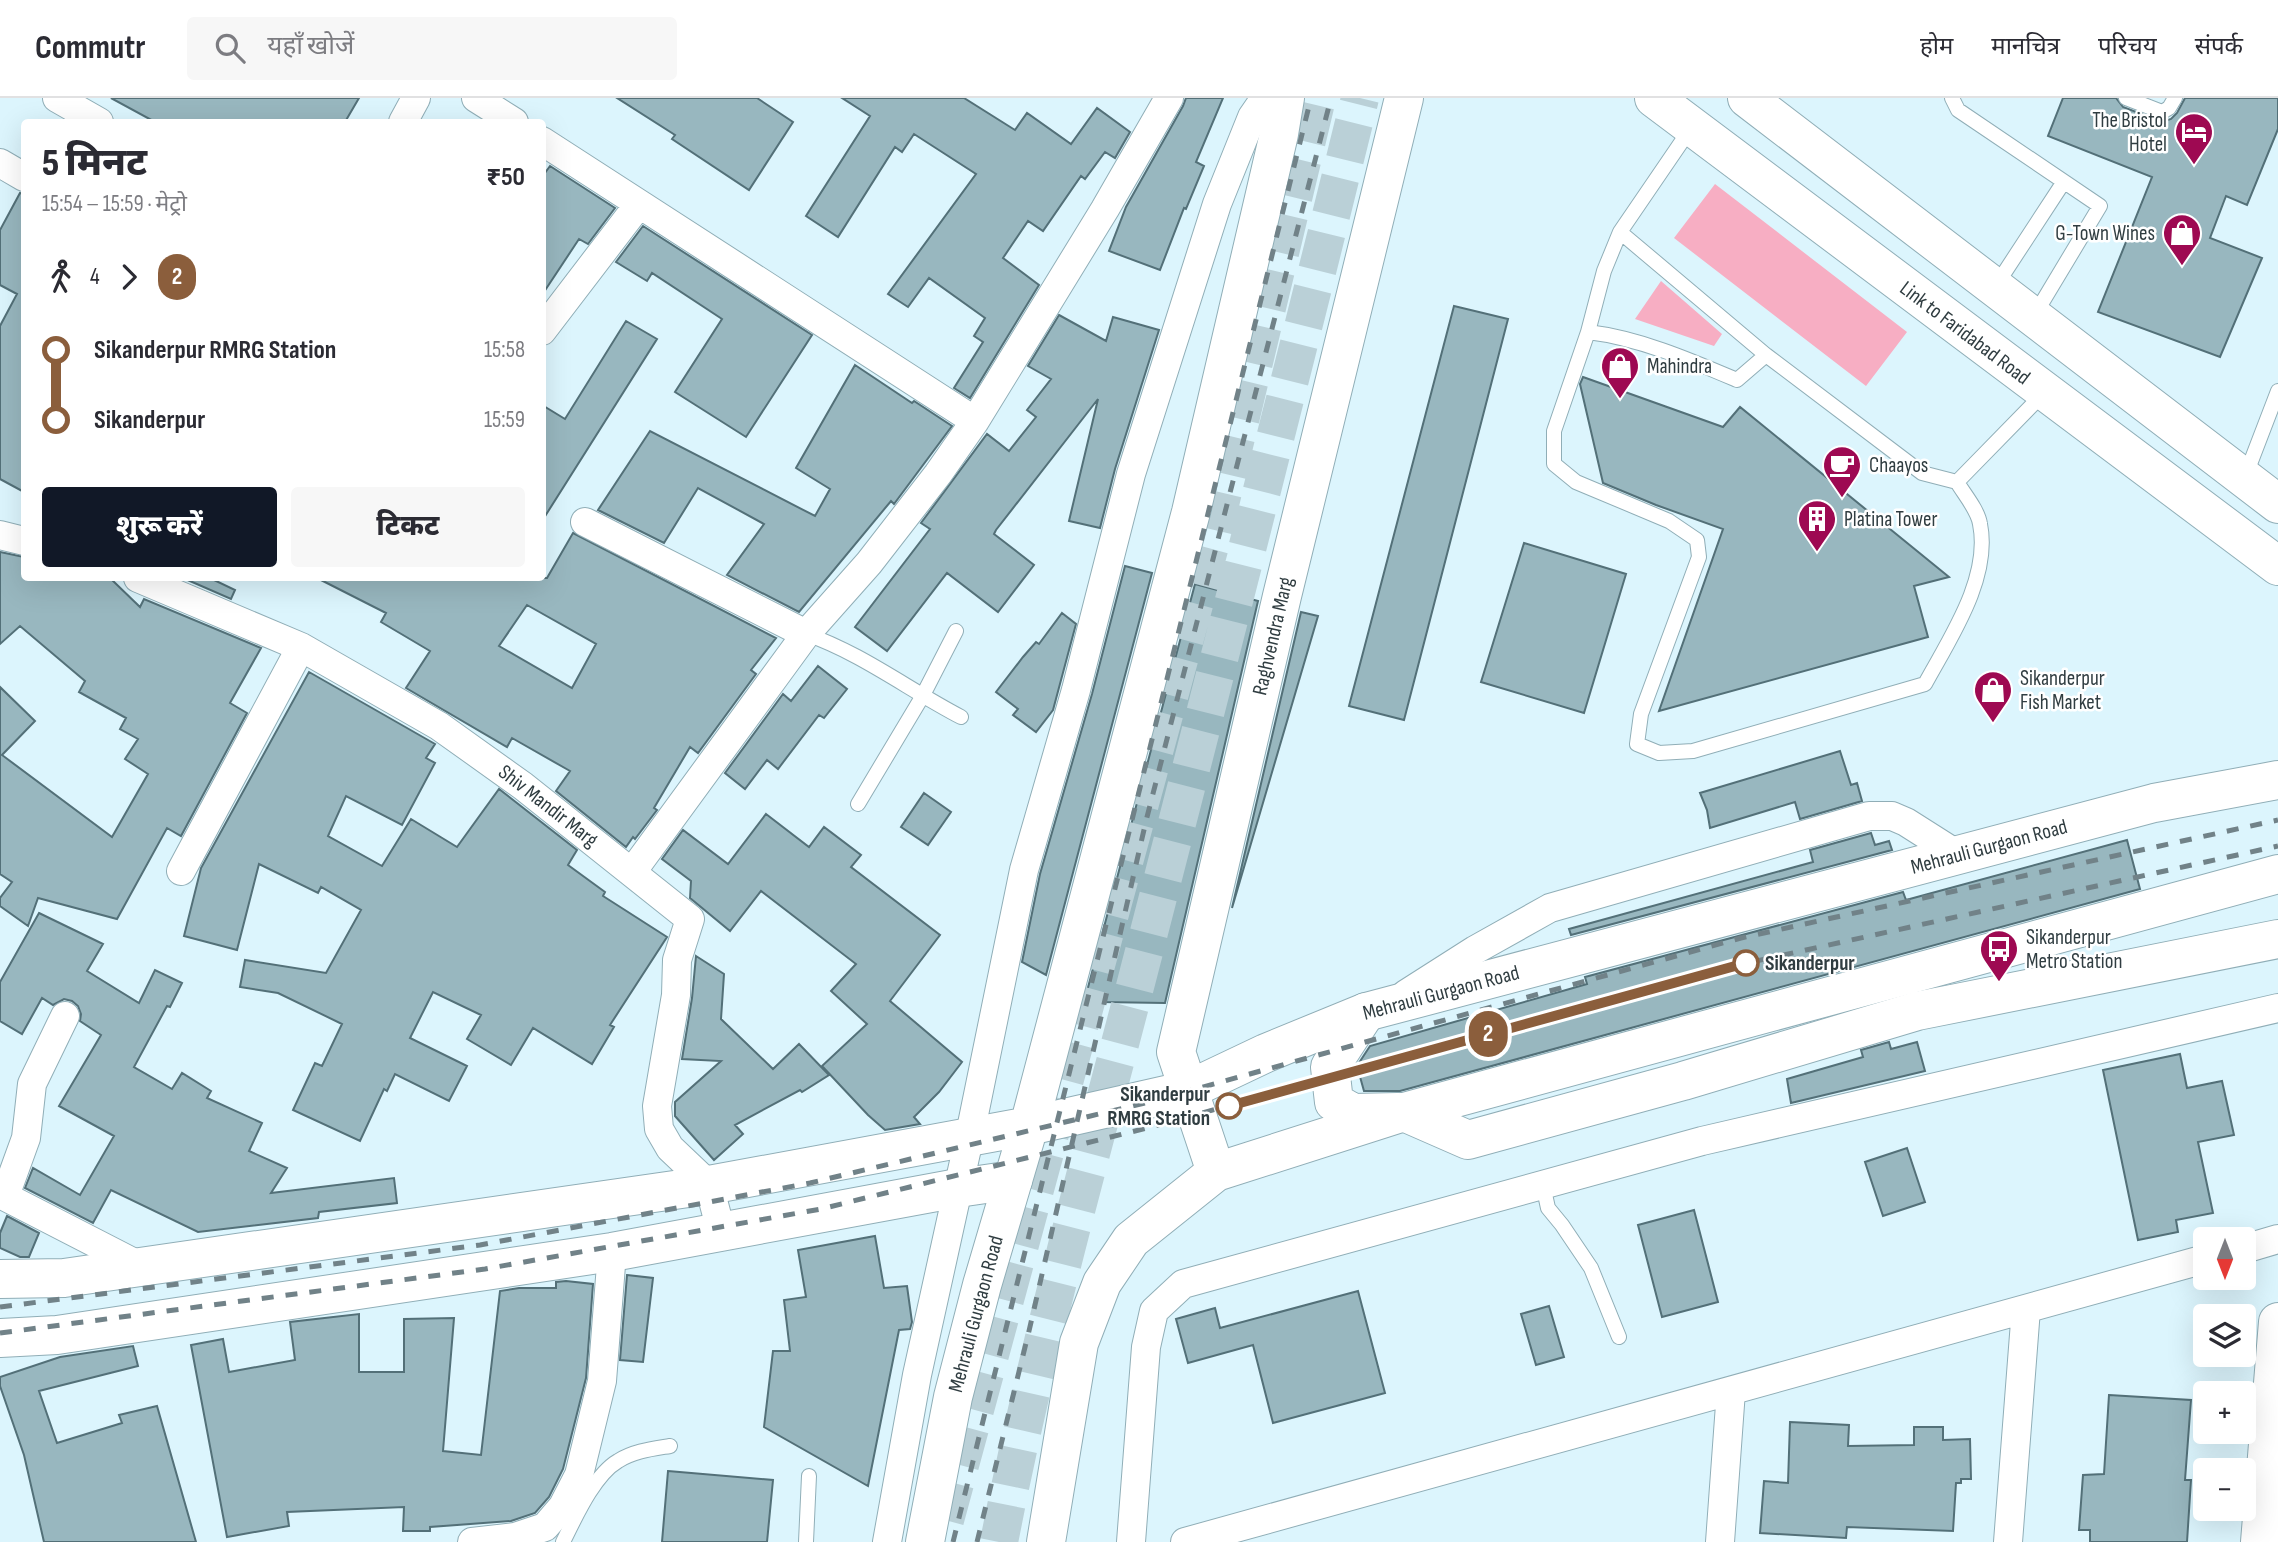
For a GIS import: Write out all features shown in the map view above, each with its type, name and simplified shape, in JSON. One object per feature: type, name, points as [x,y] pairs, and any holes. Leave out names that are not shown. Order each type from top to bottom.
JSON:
[{"type":"main road","points":[[0,1279],[64,1278],[709,1185],[1029,1126],[1191,512],[1273,161],[1285,98]]},
{"type":"main road","name":"Raghvendra Marg","points":[[1216,1172],[1176,1052],[1282,596],[1404,98]]},
{"type":"main road","name":"Link to Faridabad Road","points":[[1654,98],[2278,566]]},
{"type":"main road","points":[[1746,98],[2278,504]]},
{"type":"main road","name":"Mehrauli Gurgaon Road","points":[[925,1542],[953,1397],[1029,1126],[1188,1090],[1266,1053],[1376,1009],[2154,803],[2278,780]]},
{"type":"main road","points":[[1046,1542],[1079,1343],[1102,1283],[1131,1240],[1216,1172],[1404,1112],[2278,874]]},
{"type":"main road","points":[[1376,1009],[1330,1067],[1334,1102],[1353,1113],[1404,1112],[1468,1140],[1683,1081],[1917,1011],[2278,939]]},
{"type":"main road","points":[[0,1338],[57,1335],[612,1252],[1013,1180]]},
{"type":"main road","points":[[2260,1542],[2278,1322]]},
{"type":"street","points":[[57,98],[94,119]]},
{"type":"street","points":[[405,119],[416,98]]},
{"type":"street","points":[[476,98],[508,119]]},
{"type":"street","points":[[632,872],[806,634],[869,563],[975,421],[1105,209],[1169,98]]},
{"type":"street","points":[[887,1542],[917,1375],[1024,870],[1096,617],[1131,474],[1217,204],[1252,117],[1265,98]]},
{"type":"street","points":[[546,144],[975,421]]},
{"type":"street","points":[[0,163],[21,175]]},
{"type":"street","points":[[546,326],[639,204]]},
{"type":"street","points":[[585,522],[806,634]]},
{"type":"street","points":[[0,534],[21,540]]},
{"type":"street","name":"Shiv Mandir Marg","points":[[145,581],[301,647],[439,726],[523,786],[690,919],[677,960],[676,995],[657,1106],[659,1129],[670,1148],[709,1185]]},
{"type":"street","points":[[181,871],[301,647]]},
{"type":"street","points":[[1376,1009],[1550,908],[1870,816],[1892,816],[1906,822],[1958,855]]},
{"type":"street","points":[[1131,1542],[1146,1348],[1154,1311],[1182,1284],[1702,1141],[2278,1007]]},
{"type":"street","points":[[65,1016],[32,1084],[26,1138],[2,1195],[142,1267]]},
{"type":"street","points":[[709,1185],[721,1231]]},
{"type":"street","points":[[2256,1245],[2278,1239]]},
{"type":"street","points":[[472,1542],[515,1537],[545,1527],[563,1506],[579,1475],[602,1381],[612,1252]]},
{"type":"street","points":[[1185,1542],[2193,1262]]},
{"type":"street","points":[[2008,1542],[2026,1309]]},
{"type":"street","points":[[1720,1542],[1731,1391]]},
{"type":"lane","points":[[1952,98],[1958,110],[2100,206],[2033,317]]},
{"type":"lane","points":[[2126,98],[2162,112],[2169,108],[2175,98]]},
{"type":"lane","points":[[1620,232],[1766,355],[1922,473],[1956,482],[1980,521],[1983,555],[1964,612],[1925,684],[1693,751],[1659,753],[1637,744],[1641,714],[1699,557],[1697,540],[1669,521],[1576,482],[1554,464],[1554,431],[1588,332],[1604,271],[1620,232],[1691,128]]},
{"type":"lane","points":[[1994,288],[2063,183]]},
{"type":"lane","points":[[1588,332],[1613,335],[1737,380],[1766,355]]},
{"type":"lane","points":[[2244,478],[2278,391]]},
{"type":"lane","points":[[1956,482],[2045,392]]},
{"type":"lane","points":[[858,804],[922,697],[956,631]]},
{"type":"lane","points":[[806,634],[834,644],[961,717]]},
{"type":"lane","points":[[1543,1185],[1548,1208],[1591,1268],[1619,1337]]},
{"type":"lane","points":[[563,1542],[597,1480],[616,1461],[641,1450],[670,1446]]},
{"type":"lane","points":[[806,1542],[809,1476]]},
{"type":"shaded area","points":[[1715,184],[1907,332],[1866,386],[1674,238]]},
{"type":"shaded area","points":[[1661,281],[1722,334],[1714,346],[1635,319]]},
{"type":"building","points":[[111,98],[359,98],[347,119],[150,119]]},
{"type":"building","points":[[617,98],[757,98],[793,122],[749,190],[672,139],[675,135]]},
{"type":"building","points":[[842,98],[964,98],[1015,130],[1027,113],[1071,144],[1097,108],[1130,132],[1115,158],[1105,152],[1085,179],[1081,176],[1043,231],[1028,221],[1003,258],[1039,285],[970,398],[954,388],[983,342],[974,336],[985,318],[929,278],[908,307],[888,294],[976,174],[914,134],[902,152],[895,147],[838,237],[806,216],[870,116]]},
{"type":"building","points":[[1186,98],[1223,98],[1196,162],[1204,166],[1160,270],[1109,251],[1126,207]]},
{"type":"building","points":[[2063,98],[2116,98],[2123,107],[2162,122],[2177,113],[2185,98],[2278,98],[2278,129],[2247,205],[2226,196],[2210,238],[2262,258],[2220,357],[2098,312],[2152,177],[2048,136]]},
{"type":"building","points":[[550,166],[615,208],[588,244],[579,239],[546,289],[546,172]]},
{"type":"building","points":[[21,193],[21,490],[0,479],[0,326],[17,294],[0,285],[0,230]]},
{"type":"building","points":[[643,226],[812,335],[746,437],[675,392],[722,319],[652,273],[647,281],[616,262]]},
{"type":"building","points":[[1454,306],[1508,319],[1404,720],[1349,706]]},
{"type":"building","points":[[1059,315],[1106,341],[1113,317],[1159,330],[1115,469],[1100,528],[1069,521],[1098,399],[994,534],[1034,565],[998,612],[947,573],[887,651],[855,627],[930,529],[921,523],[987,434],[1009,451],[1036,417],[1027,410],[1051,379],[1028,366]]},
{"type":"building","points":[[626,321],[657,339],[546,515],[546,407],[565,419]]},
{"type":"building","points":[[855,365],[952,426],[894,504],[891,501],[799,612],[727,575],[764,524],[698,488],[664,543],[598,510],[650,431],[815,516],[830,489],[796,468]]},
{"type":"building","name":"Platina Tower","points":[[1583,377],[1723,427],[1740,407],[1949,577],[1914,586],[1928,637],[1659,711],[1723,529],[1603,483],[1580,384]]},
{"type":"building","points":[[573,533],[776,638],[751,670],[756,674],[698,753],[690,747],[654,808],[657,810],[626,847],[556,791],[570,771],[512,738],[507,747],[406,688],[430,651],[381,622],[386,613],[323,581],[546,581]],"holes":[[[527,605],[596,644],[572,688],[499,646]]]},
{"type":"building","points":[[1524,543],[1626,574],[1584,713],[1481,682]]},
{"type":"building","points":[[0,552],[21,556],[21,581],[113,581],[140,607],[144,599],[261,648],[230,703],[247,713],[181,836],[167,828],[117,919],[38,898],[28,926],[0,906],[0,898],[12,882],[0,874],[0,687],[35,721],[2,755],[112,837],[148,774],[125,759],[138,739],[120,729],[126,718],[79,692],[85,681],[20,626],[0,644]]},
{"type":"building","points":[[1125,566],[1152,573],[1046,975],[1022,962],[1040,874],[1092,694]]},
{"type":"building","points":[[190,581],[216,581],[235,590],[231,599]]},
{"type":"building","points":[[1195,584],[1258,601],[1165,1003],[1100,1002],[1086,995]]},
{"type":"building","points":[[1301,612],[1318,616],[1232,908]]},
{"type":"building","points":[[1062,613],[1076,624],[1053,710],[1036,732],[1013,715],[1018,709],[996,692],[1036,642],[1039,644]]},
{"type":"building","points":[[818,666],[847,689],[824,718],[819,715],[778,769],[767,760],[745,789],[725,773],[783,694],[791,701]]},
{"type":"building","points":[[309,672],[435,744],[426,758],[435,763],[402,825],[346,796],[328,836],[382,866],[411,819],[457,847],[499,789],[577,850],[568,865],[605,892],[603,896],[667,937],[610,1025],[614,1027],[592,1064],[533,1028],[511,1065],[467,1039],[481,1015],[433,992],[410,1038],[467,1066],[449,1101],[395,1074],[387,1091],[384,1089],[360,1141],[293,1110],[315,1063],[322,1066],[342,1024],[278,993],[240,987],[245,960],[326,973],[361,910],[321,887],[318,893],[259,864],[237,950],[184,936],[201,868]]},
{"type":"building","points":[[1840,751],[1851,785],[1857,783],[1862,801],[1800,819],[1795,802],[1710,828],[1700,793]]},
{"type":"building","points":[[924,793],[951,812],[928,845],[901,827]]},
{"type":"building","points":[[766,814],[809,847],[824,827],[861,855],[851,867],[940,935],[890,1001],[962,1062],[939,1092],[914,1117],[920,1124],[885,1130],[822,1066],[867,1024],[831,991],[856,964],[761,891],[730,931],[690,898],[691,881],[662,859],[683,830],[728,864]]},
{"type":"building","points":[[1871,833],[1875,845],[1889,841],[1892,850],[1571,935],[1569,929],[1813,862],[1810,850]]},
{"type":"building","points":[[2127,840],[2140,889],[1400,1091],[1364,1091],[1357,1066],[1370,1046],[1587,984],[1585,977],[1903,892],[1906,900]]},
{"type":"building","points":[[39,913],[103,944],[87,971],[139,1003],[155,970],[182,983],[134,1067],[172,1089],[182,1073],[211,1091],[207,1098],[262,1123],[249,1151],[287,1168],[271,1193],[394,1178],[397,1203],[319,1212],[318,1218],[198,1232],[111,1190],[93,1223],[25,1188],[33,1168],[80,1195],[114,1136],[59,1106],[101,1035],[80,1021],[78,1006],[64,999],[53,1005],[42,998],[22,1034],[0,1021],[0,982]]},
{"type":"building","points":[[696,956],[724,974],[721,1019],[773,1069],[799,1044],[829,1075],[802,1092],[800,1090],[735,1125],[743,1134],[714,1160],[675,1116],[675,1102],[721,1061],[682,1059]]},
{"type":"building","points":[[1889,1042],[1891,1049],[1917,1042],[1925,1071],[1791,1103],[1787,1079],[1863,1057],[1861,1050]]},
{"type":"building","points":[[2180,1054],[2187,1088],[2222,1081],[2234,1135],[2198,1142],[2213,1213],[2176,1220],[2178,1232],[2138,1240],[2103,1070]]},
{"type":"building","points":[[1907,1148],[1925,1202],[1883,1216],[1865,1162]]},
{"type":"building","points":[[1694,1210],[1718,1302],[1662,1317],[1638,1225]]},
{"type":"building","points":[[7,1216],[39,1233],[29,1257],[20,1257],[0,1248],[0,1233]]},
{"type":"building","points":[[875,1236],[884,1288],[907,1286],[912,1322],[910,1329],[899,1330],[868,1486],[764,1427],[773,1351],[790,1351],[784,1300],[806,1297],[798,1250]]},
{"type":"building","points":[[627,1275],[653,1278],[643,1362],[620,1360]]},
{"type":"building","points":[[556,1282],[593,1284],[586,1378],[563,1469],[549,1497],[535,1513],[511,1521],[430,1527],[430,1531],[403,1531],[404,1507],[287,1512],[289,1526],[227,1537],[191,1345],[223,1339],[229,1372],[295,1360],[290,1322],[359,1314],[359,1372],[404,1372],[404,1319],[454,1318],[443,1451],[481,1455],[500,1291],[556,1288]]},
{"type":"building","points":[[1358,1291],[1385,1393],[1273,1423],[1253,1345],[1188,1363],[1176,1319],[1215,1308],[1220,1328]]},
{"type":"building","points":[[1549,1306],[1564,1357],[1536,1365],[1521,1314]]},
{"type":"building","points":[[133,1346],[138,1366],[39,1391],[57,1443],[122,1423],[119,1415],[157,1406],[196,1542],[44,1542],[24,1455],[0,1386],[0,1377],[60,1357]]},
{"type":"building","points":[[2109,1395],[2191,1400],[2185,1480],[2191,1480],[2187,1542],[2090,1542],[2090,1530],[2079,1530],[2083,1475],[2104,1474]]},
{"type":"building","points":[[1790,1422],[1849,1425],[1848,1446],[1914,1445],[1914,1427],[1943,1427],[1943,1440],[1970,1439],[1971,1479],[1961,1479],[1961,1483],[1956,1483],[1953,1531],[1847,1527],[1846,1538],[1760,1533],[1764,1481],[1788,1483]]},
{"type":"building","points":[[668,1471],[773,1480],[767,1542],[662,1542]]},
{"type":"tunnel","points":[[945,1520],[1211,542],[1317,98]]},
{"type":"tunnel","points":[[999,1542],[1029,1399],[1064,1257],[1360,98]]},
{"type":"railway","points":[[953,1542],[1311,98]]},
{"type":"railway","points":[[977,1542],[1029,1331],[1146,821],[1331,98]]},
{"type":"railway","points":[[0,1307],[480,1245],[810,1183],[1145,1103],[1741,938],[2278,820]]},
{"type":"railway","points":[[0,1333],[485,1269],[821,1209],[1151,1127],[1747,963],[2278,846]]},
{"type":"metro line","name":"2","points":[[1229,1106],[1746,963]]},
{"type":"place","name":"The Bristol Hotel","points":[[2194,166]]},
{"type":"place","name":"G-Town Wines","points":[[2182,267]]},
{"type":"place","name":"Mahindra","points":[[1620,400]]},
{"type":"place","name":"Chaayos","points":[[1842,499]]},
{"type":"place","name":"Platina Tower","points":[[1817,553]]},
{"type":"place","name":"Sikanderpur Fish Market","points":[[1993,724]]},
{"type":"place","name":"Sikanderpur","points":[[1746,963]]},
{"type":"place","name":"Sikanderpur Metro Station","points":[[1999,983]]},
{"type":"place","name":"Sikanderpur RMRG Station","points":[[1229,1106]]}]
